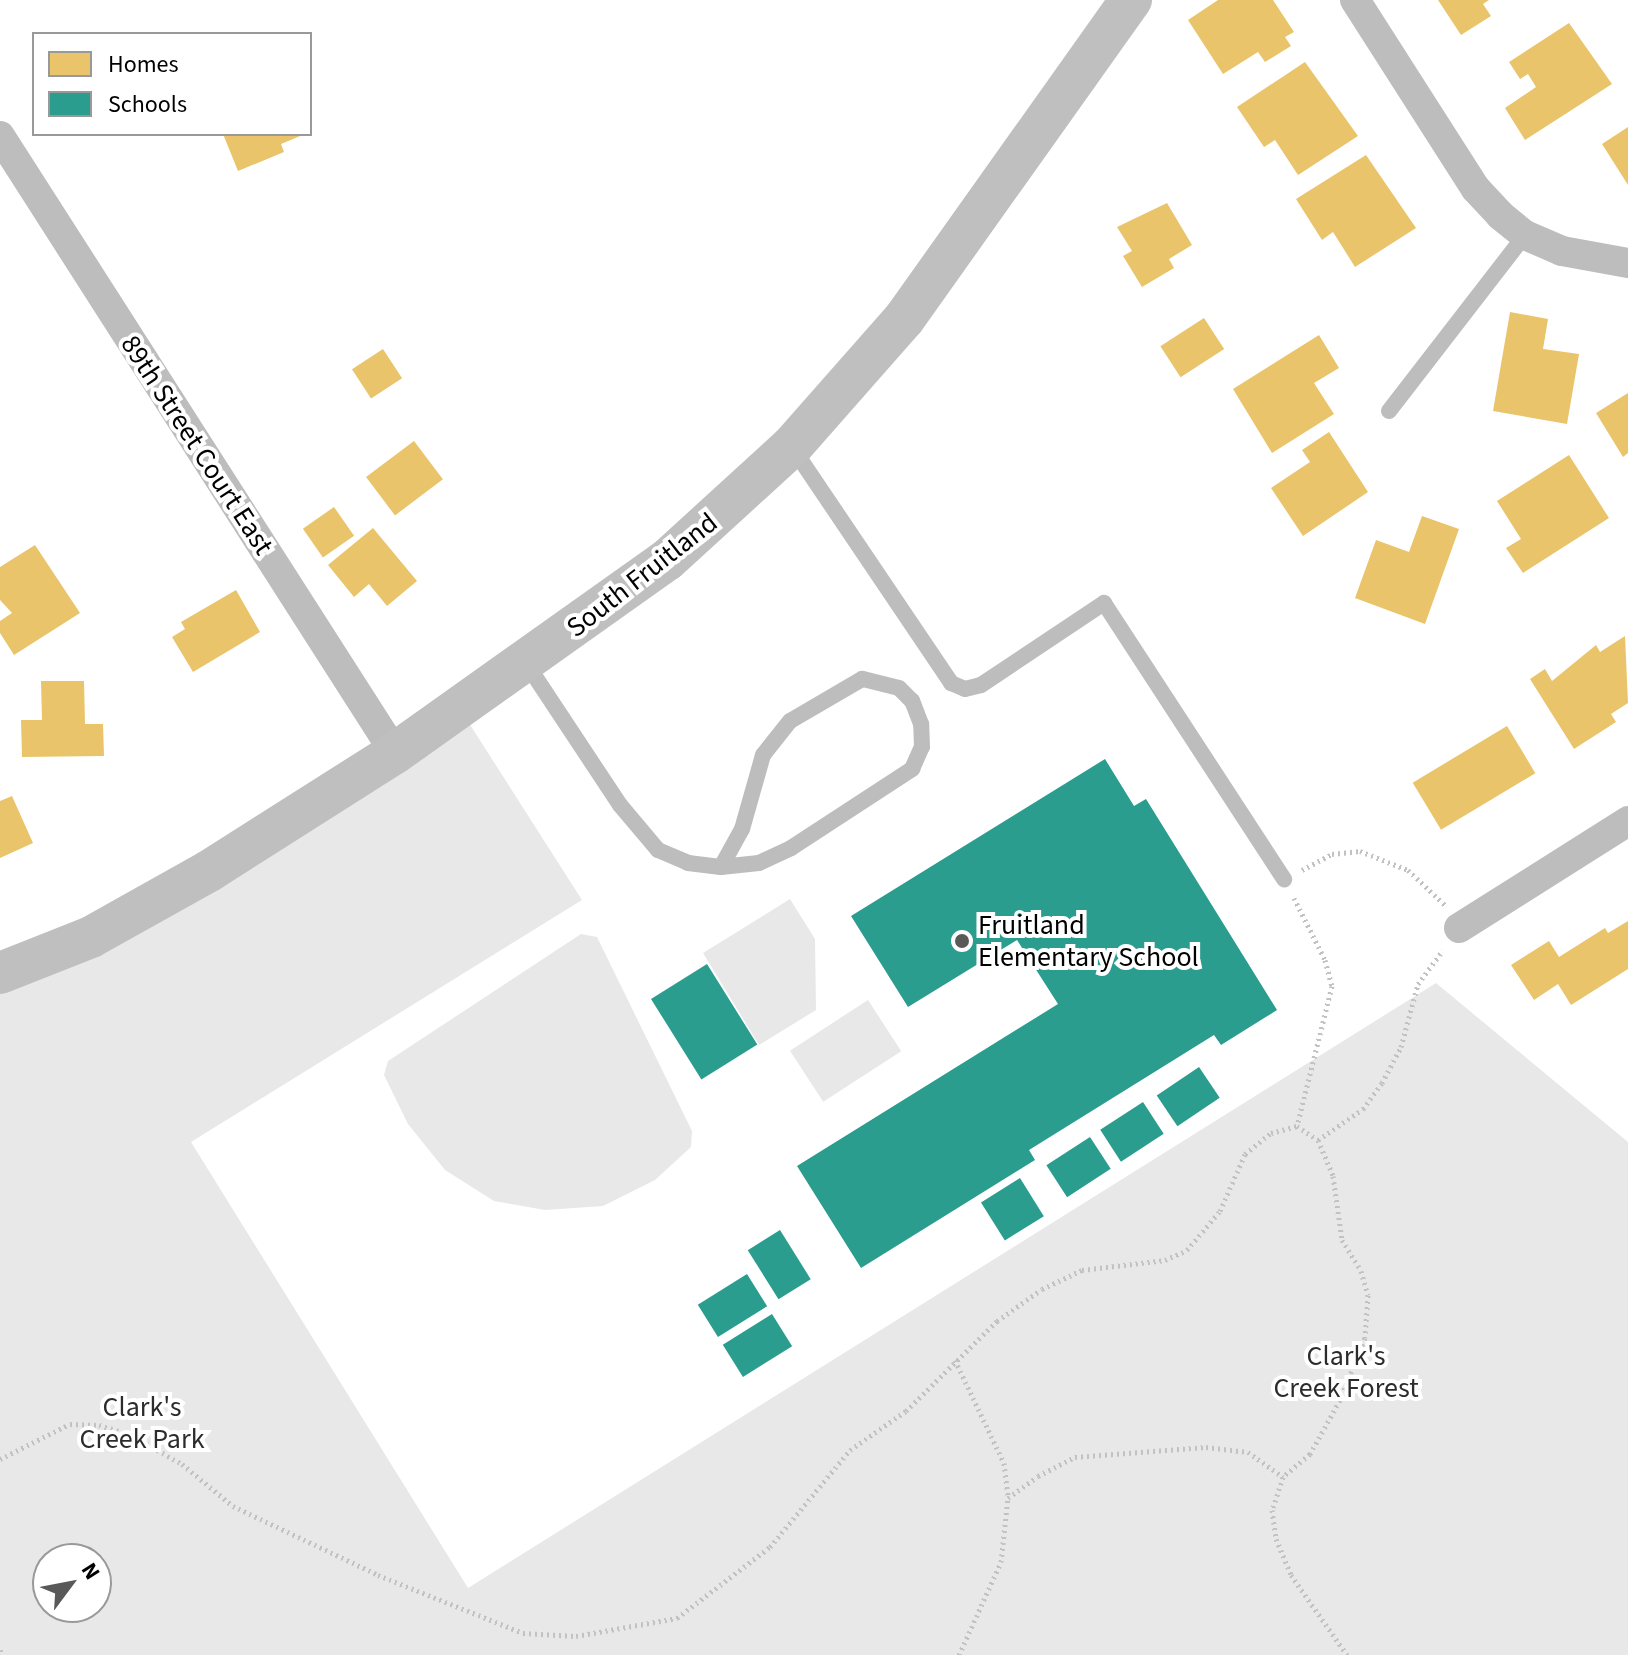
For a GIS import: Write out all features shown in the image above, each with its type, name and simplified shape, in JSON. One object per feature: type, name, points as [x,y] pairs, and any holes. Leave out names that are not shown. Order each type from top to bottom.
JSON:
[{"type":"street","name":"South Fruitland","points":[[0,973],[146,908],[395,753],[526,663],[667,560],[792,446],[912,309],[1131,0]]},
{"type":"street","points":[[1355,0],[1476,189],[1525,235],[1562,251],[1628,263]]},
{"type":"street","name":"89th Street Court East","points":[[0,136],[395,753]]},
{"type":"street","points":[[1459,928],[1628,821]]},
{"type":"lane","points":[[1389,411],[1525,235]]},
{"type":"lane","points":[[792,446],[951,683],[965,689],[981,685],[1104,603],[1284,879]]},
{"type":"lane","points":[[526,663],[620,805],[658,850],[688,863],[721,867],[759,863],[791,848],[912,769],[922,747],[921,724],[912,701],[899,688],[862,679],[790,721],[763,755],[742,829],[721,867]]},
{"type":"path","points":[[1297,1126],[1332,986],[1325,960],[1284,879],[1332,854],[1360,851],[1380,856],[1437,893],[1459,928],[1418,984],[1401,1047],[1382,1083],[1363,1109],[1318,1140]]},
{"type":"path","points":[[0,1459],[70,1424],[131,1435],[182,1464],[233,1506],[378,1575],[523,1633],[576,1636],[677,1618],[723,1587],[770,1547],[850,1450],[906,1411],[955,1360],[1042,1289],[1082,1270],[1165,1260],[1187,1250],[1220,1211],[1245,1154],[1271,1133],[1297,1126],[1318,1140],[1333,1176],[1342,1240],[1361,1271],[1368,1295],[1365,1338],[1340,1400],[1310,1454],[1283,1477],[1272,1510],[1276,1539],[1291,1575],[1347,1655]]},
{"type":"path","points":[[955,1360],[1004,1463],[1008,1498],[1001,1562],[959,1655]]},
{"type":"path","points":[[1008,1498],[1075,1457],[1121,1450],[1206,1447],[1248,1452],[1283,1477]]},
{"type":"green space","name":"Clark's Creek Forest","points":[[460,709],[582,900],[191,1142],[468,1588],[1436,983],[1628,1142],[1628,1655],[0,1655],[0,970]]},
{"type":"green space","points":[[790,899],[815,939],[816,1010],[759,1045],[703,953]]},
{"type":"green space","points":[[581,934],[597,937],[692,1131],[691,1147],[655,1180],[603,1206],[545,1210],[494,1201],[445,1170],[408,1124],[384,1075],[388,1061]]},
{"type":"green space","points":[[868,1000],[901,1051],[823,1102],[790,1051]]},
{"type":"building: Homes","points":[[1218,0],[1273,0],[1294,32],[1285,37],[1291,46],[1265,62],[1258,52],[1223,74],[1188,20]]},
{"type":"building: Homes","points":[[1438,0],[1489,0],[1483,4],[1491,16],[1461,35]]},
{"type":"building: Homes","points":[[1569,23],[1612,84],[1525,140],[1505,108],[1536,87],[1528,74],[1520,79],[1509,62]]},
{"type":"building: Homes","points":[[1305,62],[1358,136],[1298,175],[1275,140],[1264,147],[1237,107]]},
{"type":"building: Homes","points":[[1628,127],[1628,185],[1602,144]]},
{"type":"building: Homes","points":[[224,136],[300,136],[281,144],[284,152],[238,171]]},
{"type":"building: Homes","points":[[1366,155],[1416,228],[1355,267],[1333,232],[1322,240],[1296,199]]},
{"type":"building: Homes","points":[[1167,203],[1192,245],[1169,259],[1174,268],[1142,287],[1123,256],[1132,251],[1117,227]]},
{"type":"building: Homes","points":[[1510,312],[1548,319],[1543,349],[1579,354],[1567,424],[1493,411]]},
{"type":"building: Homes","points":[[1204,318],[1224,349],[1181,377],[1160,346]]},
{"type":"building: Homes","points":[[1319,335],[1339,368],[1314,383],[1334,414],[1272,453],[1233,389]]},
{"type":"building: Homes","points":[[383,349],[402,378],[371,399],[352,369]]},
{"type":"building: Homes","points":[[1628,393],[1628,453],[1623,457],[1596,413]]},
{"type":"building: Homes","points":[[1329,432],[1368,492],[1303,536],[1271,488],[1310,462],[1302,450]]},
{"type":"building: Homes","points":[[414,441],[443,479],[395,515],[366,477]]},
{"type":"building: Homes","points":[[1569,455],[1609,518],[1523,573],[1506,548],[1521,539],[1497,501]]},
{"type":"building: Homes","points":[[334,507],[354,536],[323,557],[303,529]]},
{"type":"building: Homes","points":[[1422,516],[1459,529],[1425,624],[1355,598],[1376,540],[1409,552]]},
{"type":"building: Homes","points":[[373,528],[417,581],[387,606],[369,584],[354,597],[328,565]]},
{"type":"building: Homes","points":[[35,545],[80,613],[14,655],[0,633],[0,621],[12,613],[0,600],[0,567]]},
{"type":"building: Homes","points":[[236,590],[260,632],[193,672],[172,637],[185,629],[181,622]]},
{"type":"building: Homes","points":[[1625,636],[1628,703],[1611,714],[1616,722],[1574,749],[1530,679],[1545,669],[1552,681],[1596,645],[1600,652]]},
{"type":"building: Homes","points":[[41,681],[84,681],[85,724],[103,724],[104,756],[22,757],[21,720],[42,720]]},
{"type":"building: Homes","points":[[1507,726],[1535,773],[1441,830],[1413,783]]},
{"type":"building: Homes","points":[[12,796],[33,843],[0,858],[0,801]]},
{"type":"building: Homes","points":[[1628,921],[1628,969],[1571,1005],[1558,984],[1534,1000],[1511,965],[1549,941],[1559,957],[1605,928],[1608,933]]},
{"type":"building: Schools","points":[[1105,759],[1134,806],[1146,799],[1277,1010],[1221,1045],[1214,1035],[1029,1150],[1035,1160],[861,1268],[797,1166],[1058,1004],[1017,940],[908,1007],[851,916]]},
{"type":"building: Schools","points":[[707,964],[757,1045],[701,1080],[651,999]]},
{"type":"building: Schools","points":[[1199,1067],[1220,1098],[1177,1126],[1157,1096]]},
{"type":"building: Schools","points":[[1143,1102],[1164,1134],[1121,1162],[1100,1130]]},
{"type":"building: Schools","points":[[1090,1137],[1111,1169],[1067,1197],[1046,1165]]},
{"type":"building: Schools","points":[[1020,1178],[1044,1216],[1005,1241],[981,1202]]},
{"type":"building: Schools","points":[[780,1230],[811,1279],[779,1299],[748,1250]]},
{"type":"building: Schools","points":[[747,1274],[767,1306],[718,1337],[698,1305]]},
{"type":"building: Schools","points":[[772,1314],[792,1346],[743,1377],[723,1345]]},
{"type":"place","name":"Fruitland Elementary School","points":[[962,941]]},
{"type":"park label","name":"Clark's Creek Park","points":[[142,1423]]}]
